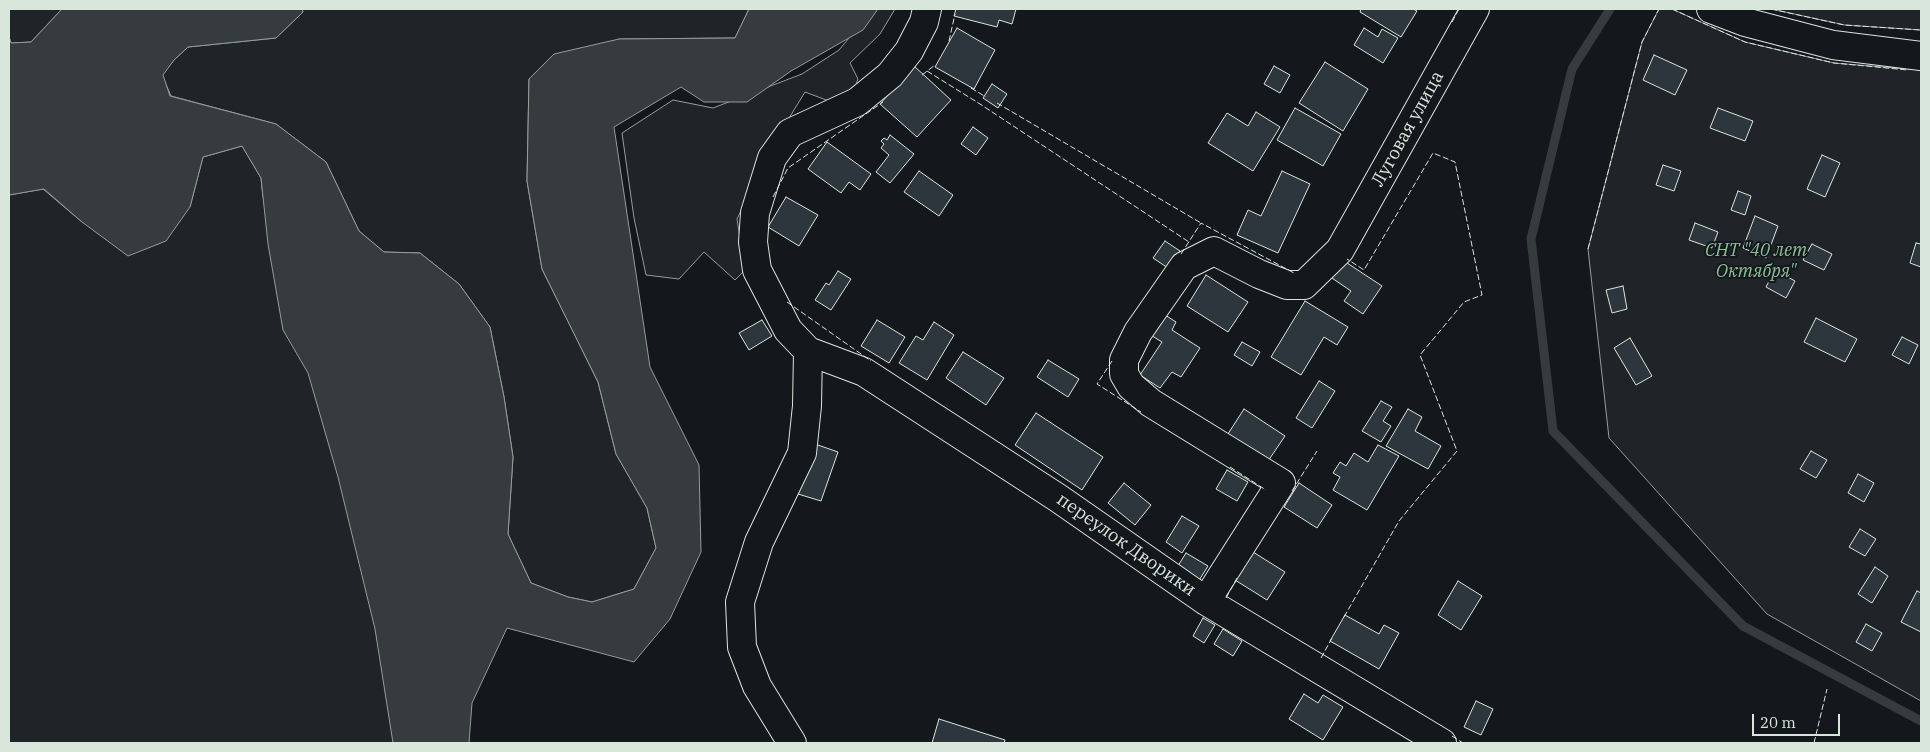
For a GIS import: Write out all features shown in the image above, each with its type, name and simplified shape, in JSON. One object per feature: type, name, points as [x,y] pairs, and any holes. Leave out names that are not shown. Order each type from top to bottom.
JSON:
[{"type":"street","points":[[792,743],[757,686],[742,648],[740,602],[759,542],[802,453],[807,406],[808,351],[788,330],[757,270],[753,242],[755,212],[772,158],[790,133],[857,102],[890,75],[909,51],[924,22],[927,9]]},
{"type":"street","name":"Луговая улица","points":[[1206,601],[1281,483],[1151,403],[1130,386],[1124,374],[1124,360],[1138,332],[1184,266],[1214,251],[1287,286],[1304,285],[1340,250],[1475,9]]},
{"type":"street","points":[[1711,9],[1745,22],[1833,45],[1918,58]]},
{"type":"street","name":"переулок Дворики","points":[[808,351],[864,372],[1058,498],[1206,601],[1442,743]]},
{"type":"green space","points":[[9,9],[62,9],[31,42],[11,43],[9,37]]},
{"type":"green space","points":[[302,9],[749,9],[735,38],[619,39],[529,79],[527,181],[542,269],[598,382],[616,454],[647,508],[656,548],[634,589],[592,602],[568,597],[531,583],[508,534],[513,457],[504,397],[490,327],[459,284],[420,253],[384,252],[359,231],[326,162],[276,124],[171,96],[162,75],[188,47],[276,38],[303,12]]},
{"type":"green space","points":[[873,9],[895,9],[880,34],[850,63],[858,79],[851,98],[829,101],[805,92],[775,141],[737,219],[745,270],[735,280],[704,252],[679,279],[646,275],[634,218],[622,133],[673,100],[713,108],[802,74],[839,50]]},
{"type":"green space","name":"СНТ \"40 лет Октября\"","points":[[1659,9],[1672,9],[1745,42],[1834,63],[1921,70],[1921,701],[1767,614],[1609,438],[1588,249],[1642,42]]},
{"type":"green space","points":[[1771,9],[1921,9],[1921,30],[1845,25]]},
{"type":"green space","points":[[242,146],[261,178],[263,197],[436,743],[9,743],[9,195],[43,189],[82,222],[190,207],[203,157]]},
{"type":"shaded area","points":[[62,9],[302,9],[303,12],[276,38],[188,47],[174,60],[163,75],[170,96],[276,124],[326,162],[359,231],[384,252],[420,253],[459,284],[490,327],[504,397],[513,457],[508,534],[531,583],[568,597],[592,602],[634,589],[656,548],[647,508],[616,454],[598,382],[542,269],[527,181],[529,79],[554,54],[619,39],[735,38],[749,9],[878,9],[863,30],[791,71],[747,102],[704,102],[681,87],[614,127],[650,367],[699,465],[701,552],[670,619],[634,662],[507,628],[472,703],[469,743],[393,743],[375,629],[338,477],[308,373],[283,330],[268,244],[261,178],[242,146],[203,157],[190,207],[166,241],[128,256],[82,222],[44,189],[9,195],[9,37],[11,43],[31,42]]},
{"type":"building","points":[[956,9],[1016,9],[1012,24],[999,20],[997,27],[954,16]]},
{"type":"building","points":[[1361,9],[1413,9],[1417,11],[1401,37],[1360,12]]},
{"type":"building","points":[[957,28],[995,50],[974,89],[935,67]]},
{"type":"building","points":[[1364,28],[1378,37],[1382,29],[1398,38],[1383,63],[1354,45]]},
{"type":"building","points":[[1654,55],[1687,70],[1675,95],[1643,80]]},
{"type":"building","points":[[1325,62],[1368,89],[1343,131],[1299,103]]},
{"type":"building","points":[[914,66],[951,100],[917,137],[880,104]]},
{"type":"building","points":[[1274,66],[1290,75],[1280,93],[1264,84]]},
{"type":"building","points":[[992,84],[1007,94],[998,108],[983,98]]},
{"type":"building","points":[[1295,108],[1341,134],[1323,166],[1277,140]]},
{"type":"building","points":[[1718,108],[1753,121],[1745,141],[1710,128]]},
{"type":"building","points":[[1256,112],[1280,127],[1253,171],[1208,143],[1227,113],[1248,126]]},
{"type":"building","points":[[973,127],[988,138],[976,155],[961,144]]},
{"type":"building","points":[[890,135],[914,154],[890,183],[876,172],[889,155],[881,148],[884,144],[881,141],[884,138],[887,140]]},
{"type":"building","points":[[827,142],[871,174],[860,190],[849,182],[841,193],[808,169]]},
{"type":"building","points":[[1822,155],[1840,163],[1825,197],[1807,189]]},
{"type":"building","points":[[1663,165],[1681,171],[1674,191],[1656,185]]},
{"type":"building","points":[[919,171],[953,195],[939,216],[904,192]]},
{"type":"building","points":[[1282,171],[1310,184],[1278,253],[1237,235],[1248,210],[1261,216]]},
{"type":"building","points":[[1738,191],[1751,196],[1745,215],[1731,210]]},
{"type":"building","points":[[786,197],[818,215],[799,246],[768,227]]},
{"type":"building","points":[[1755,216],[1778,226],[1766,258],[1743,248]]},
{"type":"building","points":[[1695,223],[1718,232],[1712,248],[1689,240]]},
{"type":"building","points":[[1165,241],[1180,251],[1168,268],[1153,258]]},
{"type":"building","points":[[1916,243],[1921,244],[1921,267],[1910,263]]},
{"type":"building","points":[[1812,244],[1832,254],[1824,270],[1803,260]]},
{"type":"building","points":[[1341,259],[1382,286],[1363,314],[1344,301],[1351,291],[1329,276]]},
{"type":"building","points":[[1775,270],[1795,281],[1786,298],[1766,287]]},
{"type":"building","points":[[838,271],[851,279],[831,310],[815,300],[826,283],[829,285]]},
{"type":"building","points":[[1206,275],[1248,302],[1228,332],[1187,306]]},
{"type":"building","points":[[1623,286],[1627,309],[1612,313],[1606,290]]},
{"type":"building","points":[[1305,301],[1348,327],[1337,345],[1324,337],[1301,375],[1271,357]]},
{"type":"building","points":[[1162,313],[1176,322],[1172,330],[1200,348],[1181,377],[1172,372],[1160,388],[1140,375],[1162,342],[1149,334]]},
{"type":"building","points":[[1816,318],[1857,339],[1845,362],[1804,342]]},
{"type":"building","points":[[762,320],[772,336],[749,350],[739,333]]},
{"type":"building","points":[[877,320],[905,337],[889,363],[861,346]]},
{"type":"building","points":[[934,322],[954,335],[927,380],[899,363],[916,336],[923,340]]},
{"type":"building","points":[[1902,337],[1918,345],[1909,364],[1892,355]]},
{"type":"building","points":[[1630,338],[1652,376],[1636,385],[1614,348]]},
{"type":"building","points":[[1242,342],[1260,352],[1252,366],[1234,355]]},
{"type":"building","points":[[963,352],[1004,378],[986,405],[946,378]]},
{"type":"building","points":[[1048,360],[1079,379],[1068,397],[1037,377]]},
{"type":"building","points":[[1319,381],[1335,391],[1312,428],[1296,418]]},
{"type":"building","points":[[1381,401],[1392,407],[1383,421],[1391,426],[1381,442],[1362,431]]},
{"type":"building","points":[[1244,409],[1285,436],[1266,464],[1226,437]]},
{"type":"building","points":[[1408,409],[1422,417],[1415,431],[1441,446],[1428,469],[1386,446]]},
{"type":"building","points":[[1036,413],[1103,457],[1082,490],[1015,445]]},
{"type":"building","points":[[815,444],[838,452],[821,501],[798,494]]},
{"type":"building","points":[[1378,445],[1399,456],[1367,510],[1333,490],[1340,477],[1333,473],[1340,462],[1346,466],[1354,453],[1368,462]]},
{"type":"building","points":[[1811,451],[1827,460],[1816,478],[1800,469]]},
{"type":"building","points":[[1227,470],[1248,482],[1237,501],[1216,489]]},
{"type":"building","points":[[1858,474],[1874,483],[1864,502],[1848,493]]},
{"type":"building","points":[[1124,483],[1151,505],[1135,525],[1108,503]]},
{"type":"building","points":[[1299,483],[1332,505],[1317,528],[1284,507]]},
{"type":"building","points":[[1182,516],[1199,526],[1182,553],[1166,542]]},
{"type":"building","points":[[1860,529],[1876,539],[1865,556],[1849,547]]},
{"type":"building","points":[[1253,552],[1285,572],[1267,600],[1235,580]]},
{"type":"building","points":[[1186,553],[1208,566],[1198,582],[1176,569]]},
{"type":"building","points":[[1875,567],[1888,576],[1872,603],[1858,594]]},
{"type":"building","points":[[1458,581],[1482,596],[1461,630],[1438,615]]},
{"type":"building","points":[[1917,591],[1921,593],[1921,632],[1901,622]]},
{"type":"building","points":[[1345,615],[1379,634],[1384,625],[1399,633],[1379,669],[1330,641]]},
{"type":"building","points":[[1203,618],[1215,625],[1204,643],[1193,636]]},
{"type":"building","points":[[1866,624],[1882,633],[1872,651],[1856,642]]},
{"type":"building","points":[[1223,629],[1242,641],[1233,656],[1214,644]]},
{"type":"building","points":[[1304,694],[1318,703],[1323,695],[1343,707],[1323,740],[1289,719]]},
{"type":"building","points":[[1476,701],[1493,709],[1481,735],[1464,727]]},
{"type":"building","points":[[939,719],[1005,740],[1004,743],[932,743]]},
{"type":"waterway","points":[[1610,9],[1572,69],[1531,239],[1553,431],[1743,626],[1921,721]]},
{"type":"fence","points":[[1452,22],[1459,9]]},
{"type":"fence","points":[[1588,249],[1642,42],[1659,9]]},
{"type":"fence","points":[[1672,9],[1745,42],[1834,63],[1908,70]]},
{"type":"fence","points":[[1771,9],[1844,25],[1921,30]]},
{"type":"fence","points":[[949,41],[955,14]]},
{"type":"fence","points":[[922,75],[935,65]]},
{"type":"fence","points":[[927,71],[1189,242]]},
{"type":"fence","points":[[971,88],[986,97]]},
{"type":"fence","points":[[773,197],[788,168],[883,102]]},
{"type":"fence","points":[[997,103],[1201,223]]},
{"type":"fence","points":[[1344,617],[1399,521],[1457,451],[1420,355],[1464,302],[1482,295],[1455,162],[1433,153],[1364,270],[1347,259]]},
{"type":"fence","points":[[1181,254],[1201,223],[1294,273]]},
{"type":"fence","points":[[787,302],[871,361]]},
{"type":"fence","points":[[1112,361],[1097,384],[1141,412]]},
{"type":"fence","points":[[1292,491],[1317,451]]},
{"type":"fence","points":[[1230,467],[1266,490]]},
{"type":"fence","points":[[1226,598],[1237,578]]},
{"type":"fence","points":[[1321,658],[1332,638]]},
{"type":"fence","points":[[1814,743],[1827,689]]},
{"type":"fence","points":[[1452,736],[1463,743]]}]
